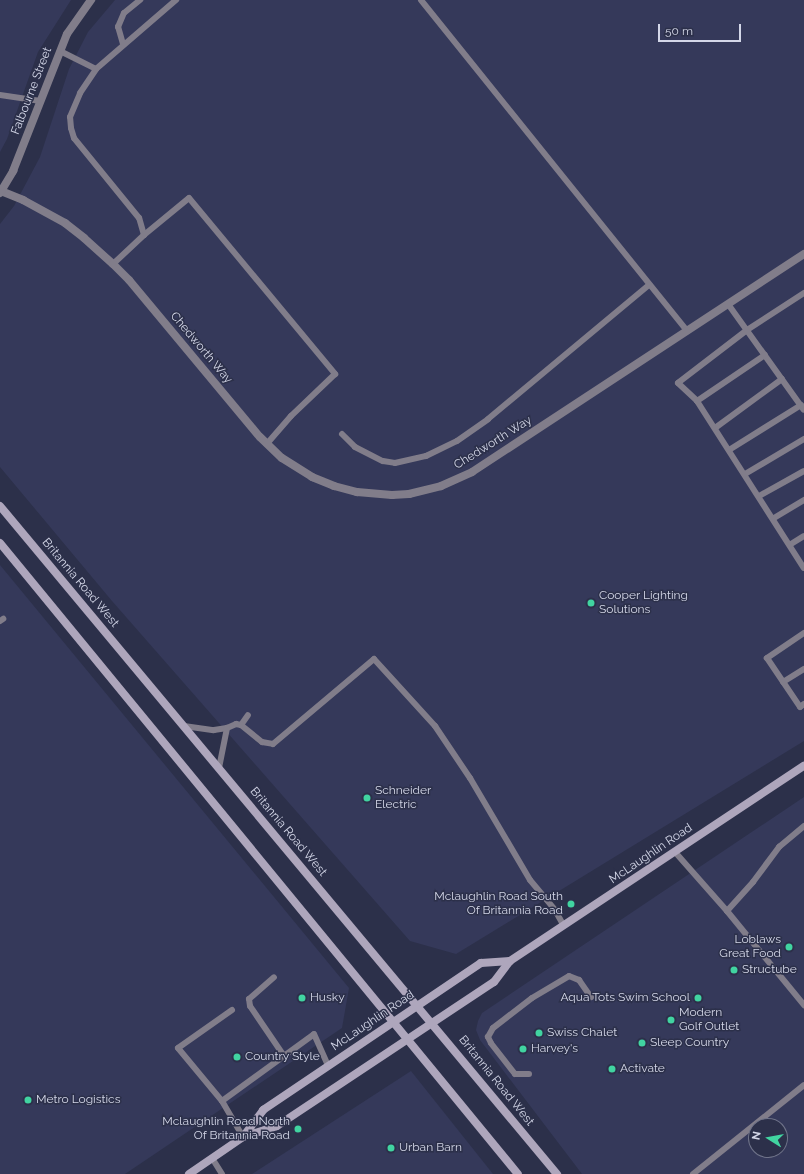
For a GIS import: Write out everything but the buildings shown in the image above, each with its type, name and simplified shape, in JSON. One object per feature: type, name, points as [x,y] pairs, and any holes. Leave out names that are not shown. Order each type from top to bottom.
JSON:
[{"type":"main road","name":"Britannia Road West","points":[[0,506],[557,1174]]},
{"type":"main road","points":[[0,543],[518,1174]]},
{"type":"main road","name":"McLaughlin Road","points":[[242,1137],[277,1126],[494,982],[510,961],[804,766]]},
{"type":"main road","name":"McLaughlin Road","points":[[189,1174],[242,1137],[263,1110],[481,963],[510,961]]},
{"type":"street","name":"Falbourne Street","points":[[1,192],[13,171],[67,34],[91,0]]},
{"type":"street","name":"Chedworth Way","points":[[1,192],[30,204],[65,223],[113,264],[129,280],[267,444],[282,458],[302,472],[345,490],[392,495],[425,491],[457,480],[472,472],[804,254]]},
{"type":"lane","points":[[123,44],[118,28],[124,13],[140,0]]},
{"type":"lane","points":[[144,235],[139,218],[74,138],[70,117],[74,105],[96,69],[123,44],[176,0]]},
{"type":"lane","points":[[421,0],[687,331]]},
{"type":"lane","points":[[60,51],[96,69]]},
{"type":"lane","points":[[0,95],[41,101]]},
{"type":"lane","points":[[113,264],[144,235],[190,198],[335,374],[291,416],[267,444]]},
{"type":"lane","points":[[342,434],[355,447],[383,461],[395,463],[409,461],[432,453],[457,441],[488,419],[649,285]]},
{"type":"lane","points":[[804,293],[747,330],[678,383],[697,401],[791,544],[804,568]]},
{"type":"lane","points":[[728,304],[802,408],[729,450]]},
{"type":"lane","points":[[697,401],[765,355]]},
{"type":"lane","points":[[715,428],[782,379]]},
{"type":"lane","points":[[745,474],[804,438]]},
{"type":"lane","points":[[759,496],[804,471]]},
{"type":"lane","points":[[774,518],[804,500]]},
{"type":"lane","points":[[791,544],[804,536]]},
{"type":"lane","points":[[804,633],[766,658],[800,707],[804,704]]},
{"type":"lane","points":[[184,726],[208,730],[227,728],[236,724],[241,725],[262,742],[273,744],[374,659],[435,726],[470,778],[530,880],[555,910],[564,926]]},
{"type":"lane","points":[[783,682],[804,669]]},
{"type":"lane","points":[[241,725],[248,715]]},
{"type":"lane","points":[[220,768],[227,728]]},
{"type":"lane","points":[[727,911],[754,882],[779,847],[804,826]]},
{"type":"lane","points":[[675,852],[727,911],[804,1005]]},
{"type":"lane","points":[[529,1074],[515,1074],[488,1037],[493,1028],[532,998],[568,976],[579,980],[591,997]]},
{"type":"lane","points":[[274,977],[249,999],[250,1006],[284,1056]]},
{"type":"lane","points":[[232,1010],[178,1048],[222,1101],[242,1137]]},
{"type":"lane","points":[[222,1101],[314,1034],[328,1066]]},
{"type":"lane","points":[[693,1174],[804,1084]]},
{"type":"lane","points":[[212,1158],[222,1174]]},
{"type":"shaded area","points":[[0,0],[71,0],[38,52],[7,139],[0,152]]},
{"type":"shaded area","points":[[115,0],[804,0],[804,741],[456,954],[410,941],[112,601],[0,467],[0,224],[14,206],[40,157],[69,69],[88,32]]},
{"type":"shaded area","points":[[0,565],[349,988],[342,1028],[125,1174],[0,1174]]},
{"type":"shaded area","points":[[804,797],[804,1174],[582,1174],[480,1040],[476,1030],[482,1013]]},
{"type":"shaded area","points":[[411,1071],[493,1174],[252,1174]]},
{"type":"place","name":"Cooper Lighting Solutions","points":[[591,603]]},
{"type":"place","name":"Schneider Electric","points":[[367,798]]},
{"type":"place","name":"Mclaughlin Road South Of Britannia Road","points":[[571,904]]},
{"type":"place","name":"Loblaws Great Food","points":[[789,947]]},
{"type":"place","name":"Structube","points":[[734,970]]},
{"type":"place","name":"Husky","points":[[302,998]]},
{"type":"place","name":"Aqua Tots Swim School","points":[[698,998]]},
{"type":"place","name":"Modern Golf Outlet","points":[[671,1020]]},
{"type":"place","name":"Swiss Chalet","points":[[539,1033]]},
{"type":"place","name":"Sleep Country","points":[[642,1043]]},
{"type":"place","name":"Harvey's","points":[[523,1049]]},
{"type":"place","name":"Country Style","points":[[237,1057]]},
{"type":"place","name":"Activate","points":[[612,1069]]},
{"type":"place","name":"Metro Logistics","points":[[28,1100]]},
{"type":"place","name":"Mclaughlin Road North Of Britannia Road","points":[[298,1129]]},
{"type":"place","name":"Urban Barn","points":[[391,1148]]}]
